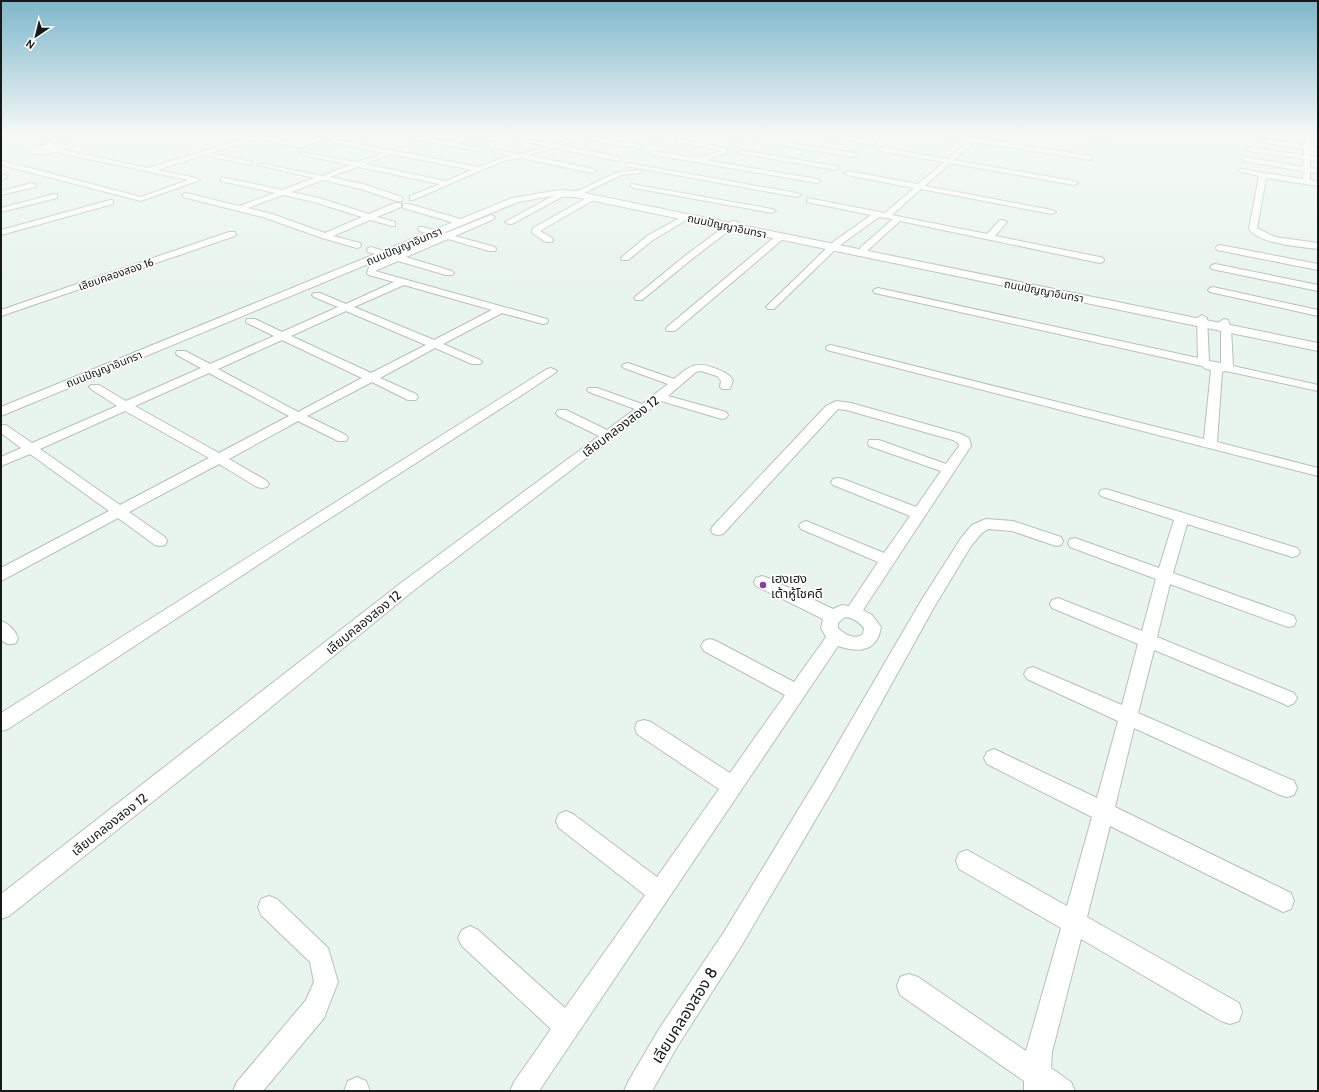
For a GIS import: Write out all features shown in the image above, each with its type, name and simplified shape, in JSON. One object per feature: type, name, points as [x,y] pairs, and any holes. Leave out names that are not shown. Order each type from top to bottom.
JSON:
[{"type":"street","points":[[87,184],[141,199],[185,184]]},
{"type":"street","points":[[243,184],[316,200],[367,218],[392,224]]},
{"type":"street","points":[[240,208],[304,184]]},
{"type":"street","points":[[348,184],[371,189],[401,203],[449,219]]},
{"type":"street","points":[[325,236],[401,203],[416,200],[444,184]]},
{"type":"street","points":[[543,322],[402,282],[372,271],[397,258],[492,219],[580,194],[602,184]]},
{"type":"street","points":[[663,190],[673,184]]},
{"type":"street","points":[[733,184],[797,195]]},
{"type":"street","points":[[909,184],[1052,212]]},
{"type":"street","points":[[886,216],[922,184]]},
{"type":"street","points":[[1261,184],[1253,230],[1256,234],[1318,246]]},
{"type":"street","points":[[1,193],[32,185]]},
{"type":"street","points":[[634,186],[663,190],[772,211]]},
{"type":"street","name":"ถนนปัญญาอินทรา","points":[[1,412],[434,234],[460,218],[508,197],[533,190],[554,189],[580,194],[1203,320],[1318,347]]},
{"type":"street","name":"ถนนปัญญาอินทรา","points":[[1,401],[449,219],[492,219],[515,200],[539,194],[580,194],[686,218],[733,225],[780,237],[834,245]]},
{"type":"street","points":[[549,240],[539,236],[536,233],[536,230],[580,194]]},
{"type":"street","points":[[186,195],[268,216],[325,236],[357,245]]},
{"type":"street","points":[[1,210],[54,196]]},
{"type":"street","points":[[416,200],[460,218]]},
{"type":"street","points":[[810,200],[1100,260]]},
{"type":"street","points":[[1,233],[110,202]]},
{"type":"street","points":[[76,204],[87,209]]},
{"type":"street","points":[[771,307],[834,245],[877,214]]},
{"type":"street","points":[[625,258],[650,238],[686,218]]},
{"type":"street","points":[[863,252],[899,218]]},
{"type":"street","points":[[492,219],[523,226]]},
{"type":"street","points":[[16,221],[26,226]]},
{"type":"street","points":[[989,237],[1003,222]]},
{"type":"street","points":[[639,298],[689,257],[733,225]]},
{"type":"street","points":[[422,230],[492,249]]},
{"type":"street","name":"เลียบคลองสอง 16","points":[[1,313],[232,234]]},
{"type":"street","points":[[671,329],[780,237]]},
{"type":"street","points":[[1220,248],[1318,267]]},
{"type":"street","points":[[371,250],[449,273]]},
{"type":"street","points":[[1215,267],[1318,288]]},
{"type":"street","points":[[1,462],[402,282]]},
{"type":"street","points":[[1213,290],[1318,313]]},
{"type":"street","points":[[878,291],[1204,362],[1221,369],[1318,388]]},
{"type":"street","points":[[317,295],[476,362]]},
{"type":"street","points":[[1,576],[118,512],[501,310]]},
{"type":"street","points":[[1203,320],[1204,362]]},
{"type":"street","points":[[251,321],[412,397]]},
{"type":"street","points":[[1210,444],[1221,369],[1225,325]]},
{"type":"street","name":"ถนนปัญญาอินทรา","points":[[1225,325],[1318,341]]},
{"type":"street","points":[[831,348],[1318,472]]},
{"type":"street","points":[[181,353],[208,369],[342,438]]},
{"type":"street","points":[[628,366],[676,383]]},
{"type":"street","name":"เลียบคลองสอง 12","points":[[1,908],[242,719],[407,587],[692,370],[702,367],[725,377],[726,387]]},
{"type":"street","points":[[1,723],[301,530],[512,398],[551,371]]},
{"type":"street","points":[[95,387],[124,406],[220,458],[262,484]]},
{"type":"street","points":[[593,390],[643,408]]},
{"type":"street","points":[[659,396],[722,415]]},
{"type":"street","points":[[718,530],[830,409],[836,405],[847,406],[964,441],[965,446],[887,560],[854,612]]},
{"type":"street","points":[[562,413],[608,435]]},
{"type":"street","points":[[2,428],[160,541]]},
{"type":"street","points":[[874,443],[949,469]]},
{"type":"street","points":[[838,482],[919,514]]},
{"type":"street","points":[[1106,493],[1292,552]]},
{"type":"street","points":[[1037,1083],[1039,1052],[1164,577],[1182,517]]},
{"type":"street","name":"เลียบคลองสอง 8","points":[[637,1091],[668,1038],[732,940],[827,781],[927,605],[966,542],[980,526],[986,524],[1013,526],[1056,541]]},
{"type":"street","points":[[806,526],[887,560]]},
{"type":"street","points":[[1075,543],[1164,577],[1288,621]]},
{"type":"street","points":[[762,582],[832,616]]},
{"type":"street","points":[[1058,604],[1288,698]]},
{"type":"street","points":[[842,611],[854,612],[866,618],[873,627],[871,637],[862,643],[848,643],[835,637],[830,630],[829,622],[832,616],[842,611]]},
{"type":"street","points":[[523,1091],[835,637]]},
{"type":"street","points":[[710,646],[796,692]]},
{"type":"street","points":[[1033,674],[1287,788]]},
{"type":"street","points":[[644,728],[732,786]]},
{"type":"street","points":[[994,758],[1283,901]]},
{"type":"street","points":[[566,821],[660,892]]},
{"type":"street","points":[[967,861],[1074,921],[1230,1012]]},
{"type":"street","points":[[246,1091],[315,1009],[326,982],[320,956],[269,907]]},
{"type":"street","points":[[470,938],[567,1027]]},
{"type":"street","points":[[909,986],[1037,1083],[1062,1091]]},
{"type":"place","name":"เฮงเฮง เต้าหู้โชคดี","points":[[763,585]]}]
